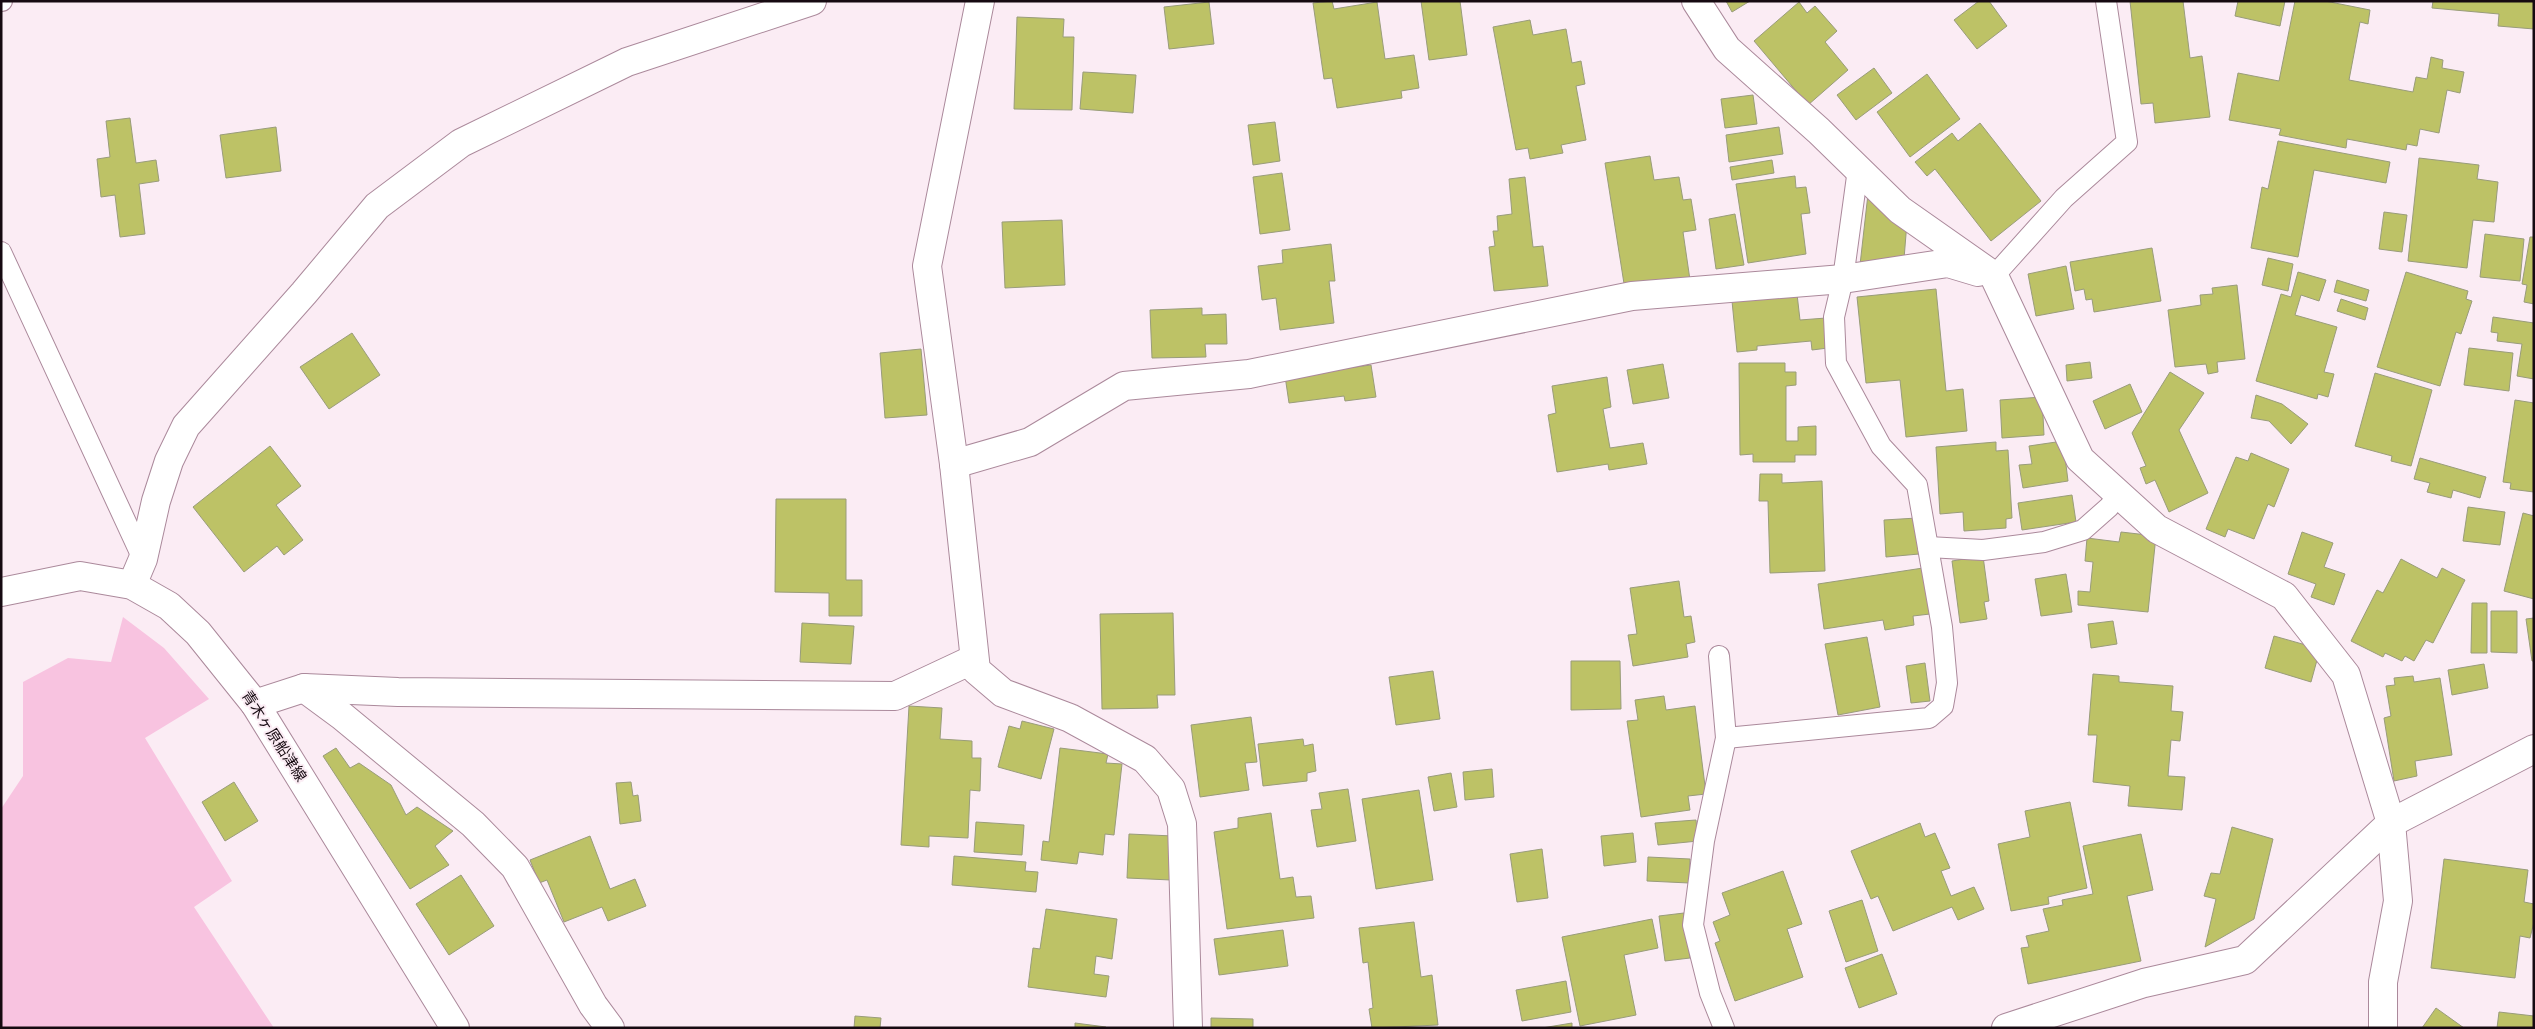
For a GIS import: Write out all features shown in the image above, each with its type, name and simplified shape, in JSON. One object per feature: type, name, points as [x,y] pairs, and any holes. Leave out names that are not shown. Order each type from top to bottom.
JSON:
[{"type":"street","points":[[132,584],[143,559],[156,501],[169,461],[186,426],[304,293],[377,206],[461,143],[627,62],[812,1]]},
{"type":"street","points":[[980,1],[927,266],[954,464],[976,670],[1003,693],[1070,718],[1145,759],[1171,789],[1182,824],[1188,1028]]},
{"type":"street","points":[[1696,1],[1727,49],[1818,131],[1900,210],[1994,276],[2080,459],[2157,529],[2284,596],[2346,675],[2390,823],[2398,901],[2383,982],[2383,1028]]},
{"type":"street","points":[[954,464],[1030,442],[1124,386],[1249,374],[1632,296],[1843,279],[1948,263],[1994,276]]},
{"type":"street","name":"青木ヶ原船津線","points":[[1,592],[80,576],[132,584],[169,606],[198,633],[255,704],[456,1028]]},
{"type":"street","points":[[255,704],[304,688],[407,692],[895,696],[974,659]]},
{"type":"street","points":[[304,688],[342,716],[472,824],[515,867],[593,1005],[610,1028]]},
{"type":"street","points":[[2006,1028],[2144,982],[2245,960],[2390,823],[2534,749]]},
{"type":"lane","points":[[1994,276],[2064,198],[2126,142],[2106,1]]},
{"type":"lane","points":[[1726,738],[1929,718],[1943,706],[1947,683],[1942,627],[1917,485],[1881,446],[1836,363],[1834,317],[1843,279],[1858,169]]},
{"type":"lane","points":[[1,252],[143,559]]},
{"type":"lane","points":[[1928,547],[1983,550],[2044,542],[2083,530],[2109,507],[2119,494]]},
{"type":"lane","points":[[1719,656],[1726,738],[1704,840],[1693,925],[1710,993],[1724,1028]]},
{"type":"shaded area","points":[[123,617],[164,648],[209,699],[145,738],[232,881],[194,907],[274,1028],[1,1028],[1,809],[23,776],[23,682],[68,658],[111,662]]},
{"type":"building","points":[[1332,1],[1334,9],[1377,2],[1385,59],[1414,55],[1419,88],[1401,91],[1402,98],[1337,108],[1332,78],[1324,79],[1313,3]]},
{"type":"building","points":[[1421,1],[1460,1],[1467,55],[1429,60]]},
{"type":"building","points":[[1726,1],[1750,1],[1732,12]]},
{"type":"building","points":[[1979,1],[1989,1],[2007,26],[1977,49],[1954,20]]},
{"type":"building","points":[[2130,1],[2183,1],[2190,58],[2202,56],[2210,117],[2155,123],[2153,103],[2141,104]]},
{"type":"building","points":[[2238,1],[2285,1],[2280,26],[2235,16]]},
{"type":"building","points":[[2295,1],[2325,1],[2370,10],[2368,24],[2360,22],[2349,80],[2413,92],[2416,77],[2427,79],[2431,57],[2443,60],[2442,68],[2464,72],[2460,93],[2447,90],[2439,133],[2420,129],[2417,146],[2407,144],[2406,150],[2347,139],[2346,148],[2279,135],[2281,129],[2229,120],[2238,73],[2279,81]]},
{"type":"building","points":[[2433,1],[2534,1],[2534,29],[2498,26],[2499,14],[2432,8]]},
{"type":"building","points":[[1209,2],[1214,44],[1169,49],[1164,7]]},
{"type":"building","points":[[1799,2],[1807,13],[1815,6],[1837,31],[1825,42],[1848,70],[1808,105],[1754,41]]},
{"type":"building","points":[[1017,17],[1064,19],[1063,37],[1074,37],[1072,110],[1014,109]]},
{"type":"building","points":[[1530,20],[1533,35],[1566,29],[1572,63],[1581,61],[1585,84],[1576,86],[1586,140],[1561,145],[1563,153],[1530,159],[1528,148],[1516,150],[1493,27]]},
{"type":"building","points":[[1874,68],[1892,93],[1856,120],[1837,95]]},
{"type":"building","points":[[1083,72],[1136,75],[1133,113],[1080,109]]},
{"type":"building","points":[[1927,74],[1960,119],[1910,157],[1877,112]]},
{"type":"building","points":[[1753,95],[1757,124],[1725,128],[1721,99]]},
{"type":"building","points":[[130,118],[136,163],[156,160],[159,181],[139,184],[145,234],[120,237],[115,195],[101,197],[97,159],[110,157],[106,121]]},
{"type":"building","points":[[1275,122],[1280,161],[1253,165],[1248,125]]},
{"type":"building","points":[[1980,123],[2041,201],[1991,241],[1935,169],[1927,176],[1915,162],[1952,133],[1958,141]]},
{"type":"building","points":[[276,127],[281,171],[226,178],[220,135]]},
{"type":"building","points":[[1779,127],[1783,154],[1729,162],[1726,135]]},
{"type":"building","points":[[2278,141],[2390,162],[2386,183],[2314,170],[2298,257],[2251,248],[2262,187],[2268,189]]},
{"type":"building","points":[[1650,156],[1654,180],[1679,177],[1683,200],[1691,199],[1696,230],[1683,232],[1690,280],[1625,290],[1605,163]]},
{"type":"building","points":[[2419,158],[2479,165],[2477,179],[2498,182],[2494,222],[2473,220],[2467,268],[2408,261]]},
{"type":"building","points":[[1772,160],[1774,173],[1732,180],[1730,167]]},
{"type":"building","points":[[1282,173],[1290,230],[1260,234],[1253,177]]},
{"type":"building","points":[[1795,176],[1796,188],[1806,187],[1810,213],[1801,214],[1806,254],[1748,263],[1736,184]]},
{"type":"building","points":[[1525,177],[1533,247],[1543,246],[1548,286],[1494,291],[1489,247],[1495,246],[1493,231],[1498,231],[1497,216],[1512,214],[1509,179]]},
{"type":"building","points":[[1868,194],[1907,222],[1904,259],[1860,265]]},
{"type":"building","points":[[2384,212],[2407,215],[2402,252],[2379,249]]},
{"type":"building","points":[[1735,214],[1744,265],[1716,269],[1709,219]]},
{"type":"building","points":[[1062,220],[1065,285],[1005,288],[1002,222]]},
{"type":"building","points":[[2485,234],[2524,239],[2520,281],[2480,277]]},
{"type":"building","points":[[2530,237],[2534,237],[2534,304],[2524,302],[2527,285],[2522,284]]},
{"type":"building","points":[[1331,244],[1335,281],[1329,281],[1334,323],[1280,330],[1276,298],[1262,300],[1258,266],[1283,263],[1282,250]]},
{"type":"building","points":[[2152,248],[2161,301],[2094,312],[2092,299],[2086,300],[2084,289],[2075,291],[2070,262]]},
{"type":"building","points":[[2268,258],[2293,264],[2288,291],[2262,285]]},
{"type":"building","points":[[2066,266],[2074,309],[2036,316],[2028,274]]},
{"type":"building","points":[[2298,272],[2326,280],[2319,301],[2301,295],[2295,315],[2337,327],[2324,372],[2334,374],[2328,397],[2318,394],[2317,399],[2256,381],[2281,294],[2291,297]]},
{"type":"building","points":[[2406,272],[2468,291],[2466,299],[2472,301],[2461,334],[2456,332],[2440,386],[2377,367]]},
{"type":"building","points":[[2337,280],[2369,290],[2366,301],[2334,292]]},
{"type":"building","points":[[2237,285],[2245,359],[2217,362],[2218,372],[2208,374],[2206,364],[2175,367],[2168,310],[2201,305],[2200,295],[2213,294],[2212,288]]},
{"type":"building","points":[[1936,289],[1946,391],[1963,389],[1967,431],[1906,437],[1900,380],[1866,383],[1857,297]]},
{"type":"building","points":[[1797,294],[1800,320],[1826,318],[1828,348],[1812,350],[1811,341],[1757,346],[1757,350],[1737,352],[1732,301]]},
{"type":"building","points":[[2341,299],[2368,308],[2365,320],[2337,311]]},
{"type":"building","points":[[1202,308],[1202,315],[1226,314],[1227,344],[1205,344],[1206,357],[1152,358],[1150,310]]},
{"type":"building","points":[[2493,317],[2534,323],[2534,379],[2517,376],[2522,344],[2497,341],[2498,333],[2491,332]]},
{"type":"building","points":[[352,333],[380,375],[329,409],[300,367]]},
{"type":"building","points":[[2469,348],[2513,353],[2509,391],[2464,385]]},
{"type":"building","points":[[921,349],[927,415],[885,418],[880,353]]},
{"type":"building","points":[[2090,362],[2092,378],[2067,381],[2066,365]]},
{"type":"building","points":[[1739,363],[1785,363],[1785,372],[1796,372],[1796,385],[1786,386],[1786,441],[1798,441],[1798,427],[1816,426],[1816,455],[1795,455],[1795,462],[1753,462],[1753,454],[1740,455]]},
{"type":"building","points":[[1663,364],[1669,398],[1633,404],[1627,370]]},
{"type":"building","points":[[1371,365],[1376,397],[1345,401],[1344,396],[1289,403],[1285,376]]},
{"type":"building","points":[[2170,372],[2204,393],[2179,430],[2208,493],[2169,512],[2155,480],[2146,484],[2140,468],[2146,466],[2132,433]]},
{"type":"building","points":[[2375,373],[2432,390],[2411,466],[2391,461],[2392,456],[2355,446]]},
{"type":"building","points":[[1607,377],[1611,407],[1603,409],[1610,448],[1643,443],[1647,464],[1609,470],[1608,464],[1557,472],[1548,415],[1556,413],[1552,386]]},
{"type":"building","points":[[2130,384],[2142,412],[2105,429],[2093,401]]},
{"type":"building","points":[[2256,395],[2282,404],[2308,424],[2291,444],[2269,421],[2251,418]]},
{"type":"building","points":[[2042,397],[2044,435],[2002,438],[2000,400]]},
{"type":"building","points":[[2515,400],[2534,403],[2534,492],[2510,489],[2511,483],[2503,482]]},
{"type":"building","points":[[2063,441],[2068,481],[2023,488],[2019,465],[2032,464],[2029,446]]},
{"type":"building","points":[[1996,442],[1996,451],[2008,450],[2012,518],[2006,519],[2006,528],[1964,531],[1963,512],[1940,514],[1936,447]]},
{"type":"building","points":[[270,446],[301,486],[276,505],[303,540],[284,555],[277,546],[244,572],[193,507]]},
{"type":"building","points":[[2251,453],[2289,469],[2274,507],[2268,504],[2254,539],[2228,529],[2225,537],[2206,529],[2236,457],[2248,461]]},
{"type":"building","points":[[2420,458],[2486,477],[2480,498],[2453,490],[2451,498],[2427,492],[2430,483],[2414,479]]},
{"type":"building","points":[[1760,474],[1782,474],[1782,483],[1822,481],[1825,571],[1770,573],[1768,501],[1759,501]]},
{"type":"building","points":[[2072,495],[2076,522],[2022,530],[2018,503]]},
{"type":"building","points":[[776,499],[846,499],[846,580],[862,580],[862,616],[829,616],[829,593],[775,592]]},
{"type":"building","points":[[2468,507],[2505,512],[2500,545],[2463,541]]},
{"type":"building","points":[[2523,513],[2534,516],[2534,599],[2504,591]]},
{"type":"building","points":[[1917,518],[1919,554],[1886,557],[1884,520]]},
{"type":"building","points":[[2121,532],[2156,536],[2148,612],[2078,605],[2078,591],[2090,592],[2093,562],[2085,561],[2087,538],[2119,542]]},
{"type":"building","points":[[2302,532],[2333,543],[2324,567],[2345,574],[2334,605],[2311,597],[2316,584],[2288,574]]},
{"type":"building","points":[[1983,556],[1989,601],[1984,602],[1987,619],[1960,623],[1952,561]]},
{"type":"building","points":[[2401,559],[2437,578],[2442,568],[2465,580],[2433,643],[2426,640],[2414,661],[2405,656],[2402,661],[2385,653],[2383,657],[2351,641],[2377,590],[2383,593]]},
{"type":"building","points":[[1923,568],[1930,614],[1913,616],[1914,625],[1885,630],[1883,620],[1824,629],[1818,584]]},
{"type":"building","points":[[2066,574],[2072,612],[2041,616],[2035,579]]},
{"type":"building","points":[[1679,581],[1684,617],[1691,616],[1695,642],[1686,644],[1688,657],[1633,666],[1628,635],[1637,634],[1630,588]]},
{"type":"building","points":[[2472,603],[2487,603],[2487,653],[2471,653]]},
{"type":"building","points":[[2491,611],[2517,611],[2517,653],[2491,652]]},
{"type":"building","points":[[1173,613],[1175,695],[1157,695],[1158,708],[1102,709],[1100,614]]},
{"type":"building","points":[[2534,618],[2534,661],[2532,661],[2526,619]]},
{"type":"building","points":[[2113,621],[2117,644],[2091,648],[2088,624]]},
{"type":"building","points":[[802,623],[854,626],[851,664],[800,662]]},
{"type":"building","points":[[2274,636],[2320,649],[2311,682],[2265,668]]},
{"type":"building","points":[[1867,637],[1880,707],[1838,715],[1825,644]]},
{"type":"building","points":[[1571,661],[1620,661],[1621,709],[1571,710]]},
{"type":"building","points":[[1925,663],[1930,701],[1911,703],[1906,666]]},
{"type":"building","points":[[2484,664],[2488,688],[2452,695],[2448,670]]},
{"type":"building","points":[[1433,671],[1440,719],[1396,725],[1389,677]]},
{"type":"building","points":[[2093,674],[2119,676],[2119,682],[2173,686],[2171,711],[2183,712],[2180,741],[2171,740],[2168,776],[2185,777],[2182,810],[2128,806],[2130,786],[2093,782],[2097,735],[2088,735]]},
{"type":"building","points":[[2413,676],[2414,682],[2440,678],[2452,755],[2415,761],[2417,776],[2394,781],[2384,718],[2391,716],[2386,686],[2395,685],[2394,678]]},
{"type":"building","points":[[1664,696],[1666,710],[1695,706],[1706,794],[1688,796],[1690,810],[1641,817],[1627,721],[1638,720],[1635,700]]},
{"type":"building","points":[[909,706],[942,708],[940,739],[972,741],[972,758],[981,758],[980,791],[970,790],[968,838],[929,836],[929,847],[901,845]]},
{"type":"building","points":[[1251,717],[1257,762],[1245,763],[1249,790],[1200,797],[1191,725]]},
{"type":"building","points":[[1022,721],[1054,729],[1041,779],[998,767],[1009,726],[1020,729]]},
{"type":"building","points":[[1303,739],[1304,746],[1313,744],[1316,771],[1307,773],[1307,781],[1263,786],[1258,744]]},
{"type":"building","points":[[336,748],[350,768],[359,763],[391,785],[406,815],[417,807],[453,831],[435,846],[449,865],[410,889],[323,756]]},
{"type":"building","points":[[1060,748],[1108,754],[1106,763],[1122,764],[1114,835],[1105,834],[1103,855],[1079,852],[1077,864],[1041,860],[1043,841],[1049,842]]},
{"type":"building","points":[[1492,769],[1494,797],[1465,800],[1463,772]]},
{"type":"building","points":[[1451,773],[1457,807],[1434,811],[1428,777]]},
{"type":"building","points":[[234,782],[258,821],[225,841],[202,802]]},
{"type":"building","points":[[631,782],[633,796],[638,795],[641,821],[620,824],[616,783]]},
{"type":"building","points":[[1348,789],[1356,841],[1317,847],[1311,810],[1322,809],[1319,793]]},
{"type":"building","points":[[1419,790],[1433,880],[1376,889],[1362,799]]},
{"type":"building","points":[[2070,802],[2087,888],[2048,897],[2049,904],[2011,911],[1998,844],[2030,837],[2025,811]]},
{"type":"building","points":[[1271,813],[1280,879],[1293,877],[1296,897],[1311,896],[1314,918],[1227,929],[1214,832],[1238,828],[1238,818]]},
{"type":"building","points":[[1696,820],[1698,841],[1658,845],[1655,823]]},
{"type":"building","points":[[976,822],[1024,825],[1022,855],[974,852]]},
{"type":"building","points":[[1920,823],[1925,837],[1935,833],[1950,868],[1941,871],[1951,896],[1974,887],[1984,909],[1958,920],[1952,907],[1893,931],[1878,896],[1871,899],[1851,851]]},
{"type":"building","points":[[2232,827],[2273,839],[2254,919],[2205,947],[2216,899],[2204,896],[2211,873],[2220,874]]},
{"type":"building","points":[[1633,833],[1636,862],[1604,866],[1601,836]]},
{"type":"building","points":[[1129,834],[1173,836],[1171,880],[1127,878]]},
{"type":"building","points":[[2141,834],[2153,890],[2127,896],[2141,961],[2028,984],[2021,948],[2029,947],[2026,936],[2049,931],[2043,909],[2063,905],[2062,900],[2093,894],[2083,846]]},
{"type":"building","points":[[590,836],[610,889],[635,879],[646,906],[608,921],[602,907],[564,922],[547,880],[539,883],[530,860]]},
{"type":"building","points":[[1542,849],[1548,898],[1517,902],[1510,854]]},
{"type":"building","points":[[954,856],[1026,862],[1025,871],[1038,872],[1036,892],[952,885]]},
{"type":"building","points":[[1648,857],[1690,859],[1689,883],[1647,881]]},
{"type":"building","points":[[2444,859],[2528,870],[2524,902],[2534,904],[2534,922],[2530,938],[2520,936],[2515,978],[2431,968]]},
{"type":"building","points":[[1783,871],[1802,924],[1787,929],[1803,977],[1735,1001],[1715,943],[1720,941],[1713,922],[1730,915],[1722,893]]},
{"type":"building","points":[[461,875],[494,926],[449,955],[416,904]]},
{"type":"building","points":[[1862,900],[1878,951],[1846,962],[1829,911]]},
{"type":"building","points":[[1046,909],[1117,919],[1112,959],[1096,956],[1094,974],[1109,976],[1106,997],[1028,987],[1033,948],[1040,949]]},
{"type":"building","points":[[1684,913],[1690,958],[1665,961],[1659,916]]},
{"type":"building","points":[[1652,919],[1658,948],[1624,955],[1636,1015],[1580,1026],[1562,937]]},
{"type":"building","points":[[1414,922],[1421,977],[1432,975],[1438,1025],[1372,1028],[1369,1009],[1373,1008],[1368,962],[1363,963],[1359,928]]},
{"type":"building","points":[[1283,930],[1288,966],[1219,975],[1214,939]]},
{"type":"building","points":[[1882,954],[1897,994],[1859,1008],[1845,968]]},
{"type":"building","points":[[1566,981],[1571,1012],[1522,1021],[1516,990]]},
{"type":"building","points":[[2436,1008],[2464,1028],[2422,1028]]},
{"type":"building","points":[[2499,1012],[2534,1016],[2534,1028],[2497,1028]]},
{"type":"building","points":[[855,1016],[881,1018],[880,1028],[854,1028]]},
{"type":"building","points":[[1211,1018],[1253,1019],[1253,1028],[1211,1028]]},
{"type":"building","points":[[1075,1023],[1106,1027],[1106,1028],[1075,1028]]},
{"type":"building","points":[[1572,1023],[1572,1028],[1542,1028]]}]
